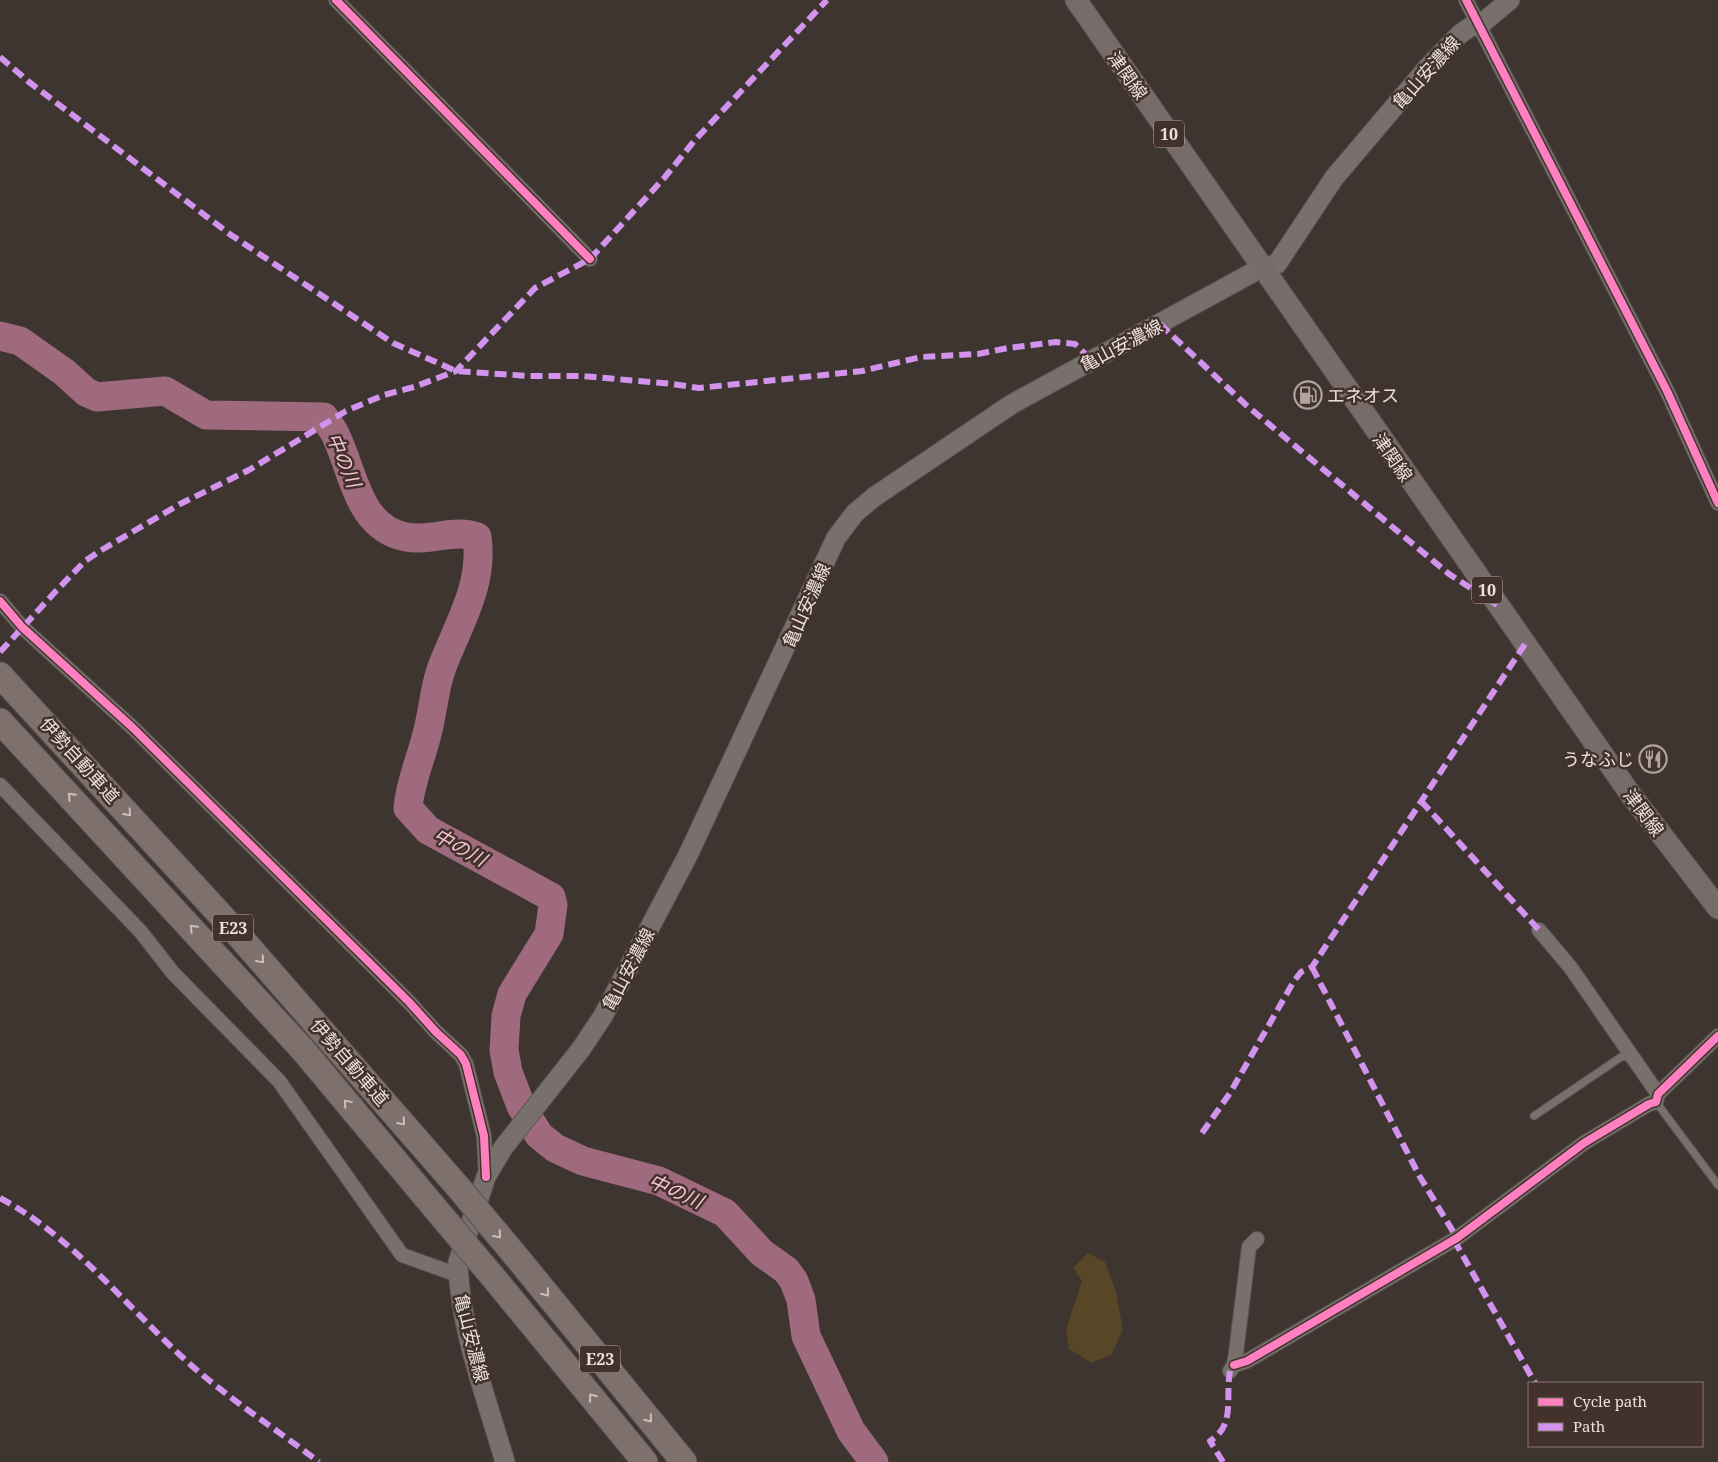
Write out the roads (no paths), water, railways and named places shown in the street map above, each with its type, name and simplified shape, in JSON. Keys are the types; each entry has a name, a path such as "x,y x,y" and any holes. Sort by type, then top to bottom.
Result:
{"highway":[{"name":"伊勢自動車道","path":"0,675 234,929 458,1187 684,1462"},
{"name":"伊勢自動車道","path":"0,721 304,1050 645,1462"}],"main road":[{"name":"津関線","path":"1076,0 1630,795 1718,908"},
{"name":"亀山安濃線","path":"505,1462 465,1320 458,1275 458,1262 486,1177 504,1148 581,1049 603,1016 655,919 778,668 836,538 855,512 1012,404 1261,268 1276,264 1334,178 1428,67 1460,34 1470,27 1480,26 1510,0"}],"street":[{"path":"336,0 590,259"},
{"path":"1466,0 1668,391 1718,503"},
{"path":"0,601 22,627 125,720 229,822 461,1055 466,1064 484,1136 486,1177"},
{"path":"0,785 141,932 179,979 279,1081 402,1255 458,1275"},
{"path":"1539,930 1571,968 1633,1056 1657,1098"},
{"path":"1258,1239 1249,1247 1232,1368 1457,1238 1584,1143 1657,1098 1718,1036"}],"lane":[{"path":"1534,1116 1621,1057 1633,1056"},
{"path":"1657,1098 1718,1185"}],"waterway":[{"name":"中の川","path":"0,336 20,341 64,372 86,392 97,397 165,391 206,415 324,417 336,436 360,497 377,523 390,532 406,537 424,538 451,534 477,537 477,572 473,588 439,675 429,726 413,780 408,808 428,830 551,897 553,905 549,934 512,994 506,1016 504,1050 508,1072 521,1106 539,1135 555,1148 583,1161 659,1181 725,1213 762,1253 786,1270 794,1281 801,1300 806,1336 851,1431 874,1462"}],"place":[{"name":"エネオス","path":"1308,395"},
{"name":"うなふじ","path":"1653,759"}]}
